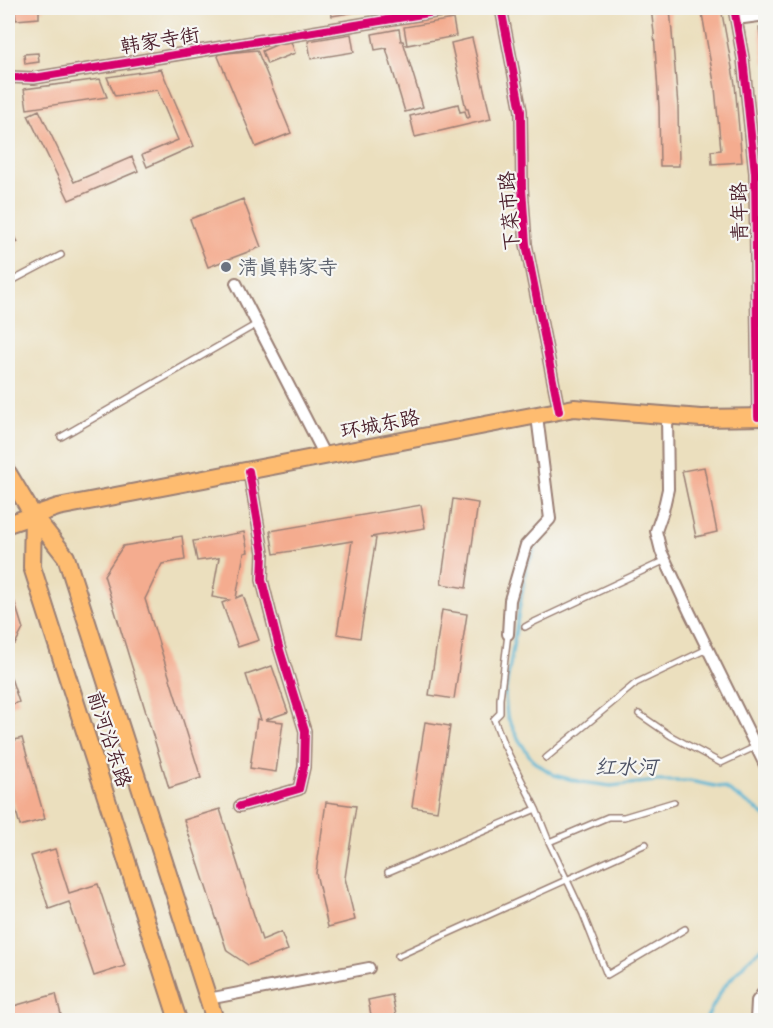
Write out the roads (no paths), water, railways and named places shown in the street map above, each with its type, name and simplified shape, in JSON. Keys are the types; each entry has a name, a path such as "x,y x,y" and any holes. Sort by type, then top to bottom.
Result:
{"main road":[{"name":"环城东路","path":"8,524 58,507 574,408 702,418 762,417"},
{"path":"8,473 33,515 66,557 215,1020"},
{"name":"前河沿东路","path":"33,515 32,567 178,1020"}],"street":[{"name":"韩家寺街","path":"8,77 34,78 459,8"},
{"name":"下菜市路","path":"501,8 521,111 522,188 526,244 560,411"},
{"path":"735,13 765,15"},
{"name":"青年路","path":"735,13 743,58 755,173 762,417"},
{"path":"236,283 324,456"},
{"path":"508,634 510,600 526,545 550,519 537,416"},
{"path":"667,416 668,489 656,531 662,551 707,649 765,765"},
{"path":"240,806 299,789 304,767 305,730 279,647 262,580 263,553 249,471"},
{"path":"207,999 369,968"},
{"path":"756,1020 757,1001 765,988"}],"lane":[{"path":"8,283 61,255"},
{"path":"61,437 257,324"},
{"path":"525,627 666,560"},
{"path":"508,634 500,713 494,719 583,914 607,975 685,929"},
{"path":"546,758 636,683 707,649"},
{"path":"639,714 671,736 721,763 756,747"},
{"path":"549,842 608,817 624,817 674,802"},
{"path":"388,872 536,809"},
{"path":"398,956 646,843"}],"waterway":[{"name":"红水河","path":"538,542 526,569 505,695 507,716 533,761 554,775 581,782 611,786 656,781 690,781 725,788 766,817"},
{"name":"红水河","path":"707,1020 723,988 766,944"}],"place":[{"name":"清真韩家寺","path":"226,267"}]}
